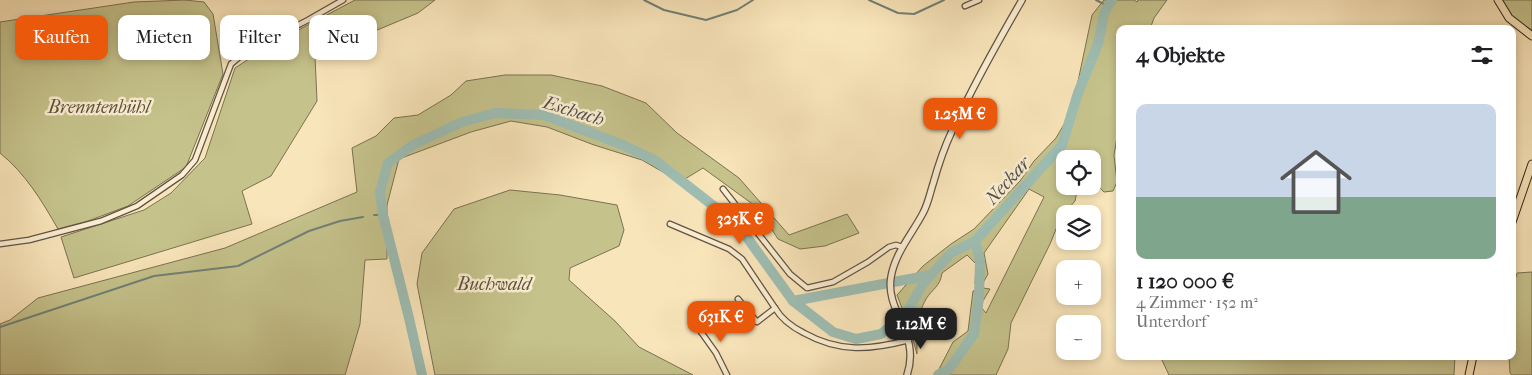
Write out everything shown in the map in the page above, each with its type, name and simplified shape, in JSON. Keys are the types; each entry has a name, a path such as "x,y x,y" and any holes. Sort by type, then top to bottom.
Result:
{"main road":[{"path":"1498,0 1510,18 1531,35"},
{"path":"1516,210 1532,164"},
{"path":"1469,375 1472,360"}],"street":[{"path":"0,244 29,240 101,221 137,206 182,175 195,160 231,64 244,52 343,0"},
{"path":"965,6 979,0"},
{"path":"907,375 911,360 909,340 897,310 890,285 895,262 924,212 952,130 988,59 1022,0"},
{"path":"723,189 790,274 807,288 833,282 868,262 889,247 902,247"},
{"path":"670,224 729,249 742,259 779,315 792,327 815,340 835,347 852,349 909,340"},
{"path":"738,299 756,322 775,308"},
{"path":"694,322 716,353 727,375"}],"green space":[{"name":"Brenntenbühl","path":"185,0 204,2 213,14 223,74 186,167 128,206 88,221 58,229 25,178 0,153 0,22 15,20 15,60 108,60 108,15 47,15 134,2"},
{"path":"355,0 435,0 418,13 377,30 377,15 327,15"},
{"path":"1104,0 1134,0 1137,2 1138,0 1167,0 1154,18 1151,25 1116,25 1116,143 1114,155 1116,184 1113,191 1104,192 1101,189 1101,150 1056,150 1056,195 1076,195 1075,201 1072,205 1056,205 1056,229 1011,323 1008,349 996,375 936,375 953,342 968,331 973,291 983,288 990,289 980,306 986,313 1044,197 1029,189 984,253 988,274 983,283 975,284 976,264 967,255 942,273 940,281 926,299 920,312 917,354 897,295 923,266 974,229 1020,181 1034,161 1056,138 1067,119 1077,86 1092,15"},
{"path":"1502,0 1532,0 1532,30 1513,19"},
{"path":"309,24 309,60 315,60 317,101 271,176 242,191 252,224 74,278 61,237 144,210 171,193 205,158 235,68 247,60 299,60 299,30"},
{"path":"505,75 551,75 602,86 646,103 677,133 739,178 789,235 847,214 859,233 825,246 800,249 778,239 758,208 703,168 680,182 642,160 594,145 547,127 511,121 471,132 399,159 387,205 387,259 365,260 360,324 345,375 0,375 0,324 10,320 38,298 225,248 357,192 352,148 376,136 394,118 418,115 451,95 466,81"},
{"name":"Buchwald","path":"510,190 560,195 617,205 624,230 619,246 570,268 569,280 615,321 639,347 693,375 435,375 417,284 422,253 454,209"},
{"path":"1532,272 1532,375 1512,375 1510,373 1509,360 1516,360 1517,273"},
{"path":"1162,360 1455,360 1454,375 1169,375"}],"waterway":[{"path":"644,0 664,10 706,20 737,10 753,0"},
{"path":"869,0 898,13 914,14 944,0"},
{"path":"1096,0 1108,6"},
{"name":"Neckar","path":"938,375 949,369 974,334 979,298 980,261 975,241 1062,145 1078,93 1098,44 1104,14 1112,0"},
{"name":"Eschach","path":"422,375 383,215 380,192 388,163 413,145 462,122 495,113 544,115 623,145 656,161 738,225 793,301 833,332 856,339 881,334 907,312 923,284 951,253 975,241"},
{"path":"374,215 383,215"},
{"path":"0,327 154,276 238,266 309,231 340,221 363,217"},
{"name":"Eschach","path":"793,301 931,275"}]}
